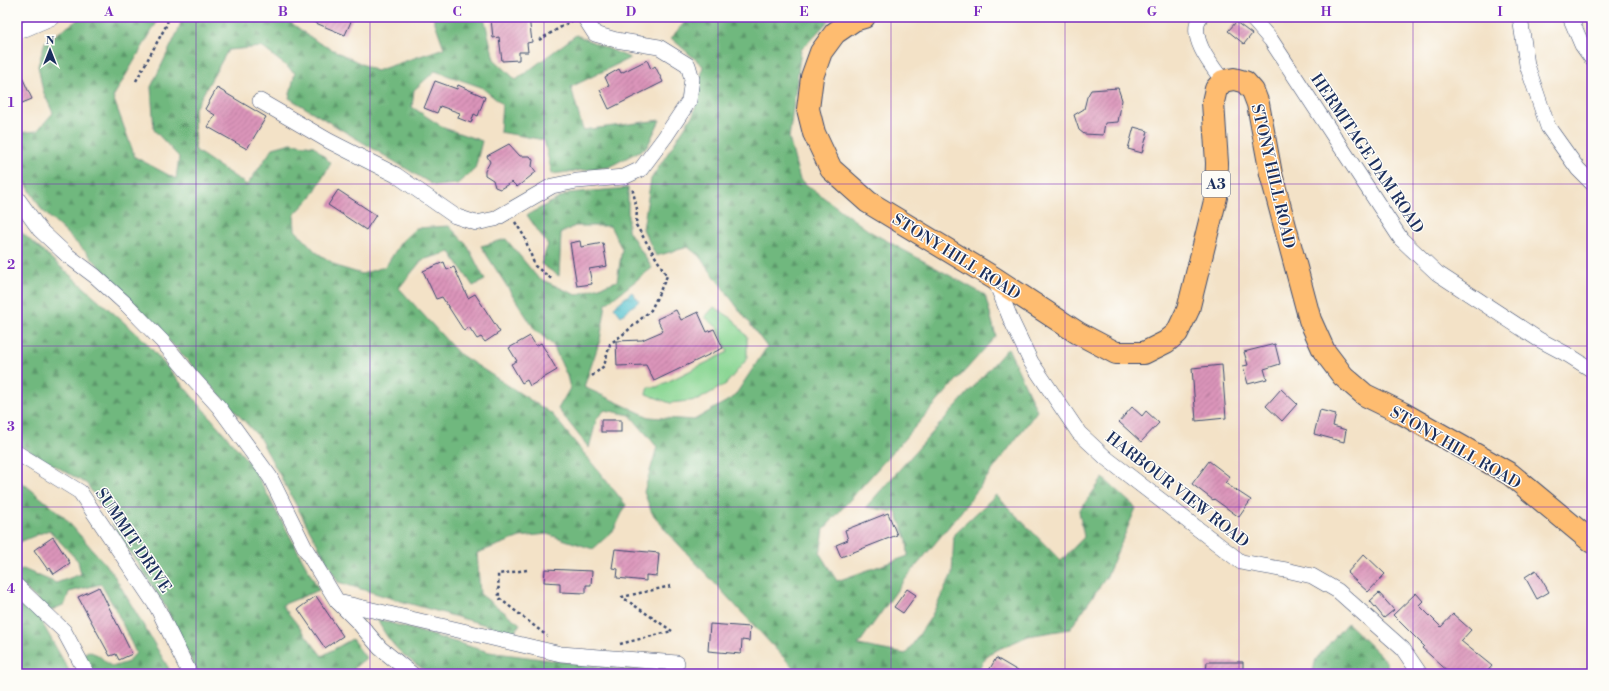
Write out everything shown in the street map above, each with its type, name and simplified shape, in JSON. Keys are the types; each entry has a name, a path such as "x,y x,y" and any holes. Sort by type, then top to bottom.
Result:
{"main road":[{"name":"STONY HILL ROAD","path":"864,17 854,20 835,33 821,52 812,77 808,110 814,133 831,169 868,202 994,278 1078,333 1116,353 1144,353 1166,342 1177,333 1188,310 1216,197 1217,163 1214,102 1216,89 1223,81 1234,79 1245,82 1253,91 1258,104 1271,174 1310,320 1324,351 1343,376 1365,395 1402,413 1510,474 1592,542"}],"street":[{"path":"17,30 25,29 53,17"},
{"path":"260,101 329,141 396,175 455,216 476,223 495,219 552,186 577,181 624,178 641,168 665,137 689,100 692,79 688,65 659,47 616,40 594,34 585,17"},
{"path":"1200,17 1196,24 1196,35 1208,60 1223,81"},
{"name":"HERMITAGE DAM ROAD","path":"1251,17 1271,40 1401,239 1437,273 1538,339 1592,370"},
{"path":"1520,17 1527,65 1548,127 1578,168 1592,183"},
{"path":"1570,17 1582,44 1592,58"},
{"path":"17,198 40,230 67,255 95,276 127,305 162,341 219,407 270,477 305,548 337,601 359,623 380,648 412,674"},
{"name":"HARBOUR VIEW ROAD","path":"994,278 1031,362 1079,433 1100,453 1241,562 1312,576 1338,591 1403,649 1420,674"},
{"name":"SUMMIT DRIVE","path":"17,453 80,492 157,607 190,674"},
{"path":"17,586 64,631 87,674"},
{"path":"337,601 561,654 677,663"}],"path":[{"path":"136,81 167,24 168,17"},
{"path":"539,40 578,17"},
{"path":"592,376 604,366 610,344 651,310 667,276 636,225 637,209 629,174"},
{"path":"508,212 524,236 535,266 553,280"},
{"path":"527,570 498,574 499,598 569,654"},
{"path":"614,646 672,631 622,597 671,586"}],"green space":[{"path":"82,17 160,17 113,97 135,157 176,179 179,157 154,130 151,87 179,29 182,17 283,17 319,43 376,71 444,48 433,17 484,17 494,59 516,80 576,35 630,58 571,87 583,130 660,120 647,147 609,167 552,174 544,140 500,132 502,104 481,87 435,71 414,90 412,107 444,128 482,141 475,169 457,184 435,186 289,98 295,73 262,47 228,50 194,110 195,150 247,185 273,148 291,143 314,146 331,163 312,196 294,215 295,230 316,252 339,267 362,274 386,266 401,242 416,228 449,226 467,245 485,280 473,286 450,252 422,260 399,288 458,353 552,414 626,505 614,530 593,549 547,534 520,537 477,553 480,594 520,624 514,633 338,582 259,437 86,252 42,210 17,169 17,133 37,131 53,113 43,91 38,66 45,42"},
{"path":"689,17 832,17 801,50 789,138 800,180 869,231 985,295 996,336 824,529 820,554 837,581 908,556 907,540 896,512 866,507 1008,348 1037,411 960,513 903,582 858,645 906,654 931,617 952,574 954,534 996,495 1061,561 1084,537 1079,511 1103,478 1136,508 1107,576 1070,629 1028,636 988,654 975,674 799,674 669,534 652,513 644,492 657,447 630,415 605,410 597,418 589,448 558,409 570,388 567,376 553,345 535,330 481,246 506,239 538,278 576,295 617,281 622,249 610,226 575,226 561,233 559,276 541,264 548,245 527,215 569,193 628,188 628,230 652,268 606,304 600,340 584,387 649,417 694,420 734,397 767,347 699,256 688,247 656,256 643,229 651,179 694,113 703,66 671,38"},
{"path":"17,224 22,233 143,339 252,466 319,590 282,605 322,656 352,639 366,658 354,668 356,674 198,674 165,606 87,484 17,444"},
{"path":"714,307 733,319 747,337 747,359 726,384 698,400 670,403 646,394 648,387 657,387 728,352 718,328 705,317"},
{"path":"17,478 64,517 112,572 172,674 93,674 82,655 88,651 98,655 112,667 128,662 136,653 117,612 101,584 69,592 65,604 50,611 17,581 17,572 23,569 56,583 81,574 78,561 49,530 17,543"},
{"path":"17,593 33,607 71,674 17,674"},
{"path":"377,619 489,652 618,669 690,674 431,674 406,657 393,644 387,637"},
{"path":"1347,623 1385,660 1391,674 1312,674 1316,659"}],"water":[{"path":"632,292 639,301 621,316 614,307"}],"building":[{"path":"301,17 353,17 345,35"},
{"path":"529,17 532,42 527,43 528,52 519,52 519,60 502,61 499,37 493,38 491,19"},
{"path":"1236,22 1252,34 1244,44 1228,31"},
{"path":"647,60 651,69 655,66 663,82 609,109 600,90 609,86 605,77 619,69 621,73"},
{"path":"17,66 32,99 17,105"},
{"path":"435,81 457,89 458,85 485,97 478,116 474,114 471,123 458,118 460,113 440,106 437,113 424,108"},
{"path":"217,88 266,117 247,149 208,127 215,115 205,109"},
{"path":"1118,88 1122,100 1118,122 1105,123 1103,135 1084,134 1079,130 1074,115 1084,109 1087,97 1091,90"},
{"path":"1134,127 1148,131 1142,153 1128,149"},
{"path":"509,144 520,156 530,156 533,160 532,166 536,172 517,187 512,182 500,189 495,187 493,180 485,175 485,171 490,162 487,156"},
{"path":"338,190 376,215 366,230 328,205"},
{"path":"580,241 581,247 603,243 607,266 589,269 592,284 577,286 570,243"},
{"path":"444,262 447,270 454,267 468,298 475,294 500,332 485,342 481,337 477,339 469,327 464,331 442,297 436,299 423,271"},
{"path":"676,310 681,320 698,312 707,332 714,329 723,348 654,381 646,365 617,366 616,341 642,340 663,331 657,319"},
{"path":"530,336 536,346 541,343 557,370 530,386 527,380 522,383 511,364 517,361 509,348"},
{"path":"1275,344 1280,364 1264,369 1267,379 1248,384 1243,366 1248,365 1244,352"},
{"path":"1222,365 1226,418 1196,421 1192,368"},
{"path":"1281,389 1297,404 1282,421 1266,406"},
{"path":"1132,407 1142,416 1146,411 1159,423 1141,442 1119,422"},
{"path":"1320,410 1336,414 1333,426 1346,430 1344,442 1314,434"},
{"path":"601,420 621,420 621,432 601,432"},
{"path":"1209,461 1230,477 1225,483 1251,500 1239,517 1192,484"},
{"path":"888,513 897,535 841,557 836,545 848,540 845,530"},
{"path":"53,537 70,563 54,574 50,568 48,570 34,550"},
{"path":"615,549 659,553 657,576 646,575 646,581 617,578 618,569 612,568"},
{"path":"1364,554 1385,574 1368,592 1347,573"},
{"path":"545,569 592,571 591,585 586,585 586,593 560,592 560,583 544,582"},
{"path":"1536,570 1549,592 1537,599 1525,577"},
{"path":"99,587 132,654 119,660 116,654 110,656 78,597"},
{"path":"907,589 916,595 903,613 894,607"},
{"path":"1379,593 1394,610 1384,618 1370,601"},
{"path":"1416,593 1423,601 1419,605 1441,627 1453,614 1471,630 1461,641 1492,666 1485,674 1451,674 1422,648 1424,646 1393,615"},
{"path":"316,596 343,636 325,648 298,609"},
{"path":"710,624 750,627 749,641 742,640 741,654 708,651"},
{"path":"996,658 1023,674 987,674"},
{"path":"1207,662 1243,662 1243,674 1206,674"}]}
